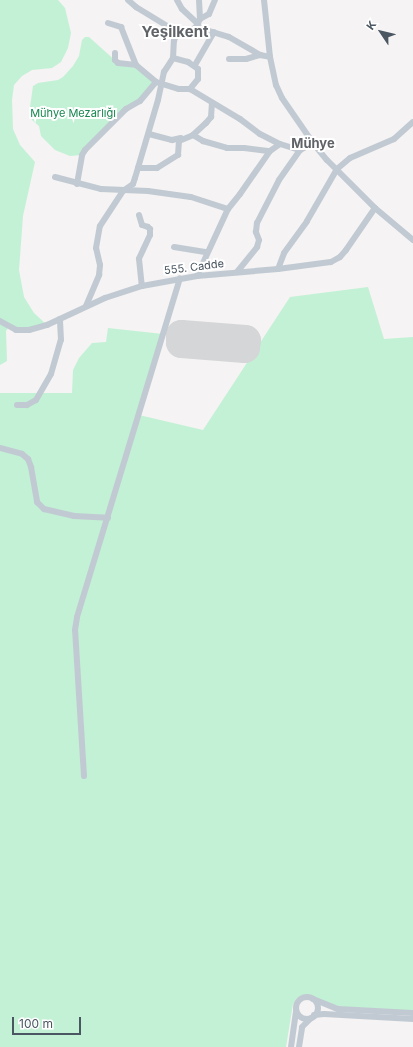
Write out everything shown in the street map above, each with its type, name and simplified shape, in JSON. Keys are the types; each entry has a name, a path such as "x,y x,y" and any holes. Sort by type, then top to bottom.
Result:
{"street":[{"path":"128,0 136,7 177,32 189,32 213,9 215,0"},
{"path":"177,0 182,9 198,23 214,32 240,42 260,55 270,57"},
{"path":"198,23 199,0"},
{"path":"264,0 270,57 276,85 282,98 313,143 374,208 413,240"},
{"path":"108,23 121,27 136,66"},
{"path":"77,184 82,155 85,150 126,109 140,101 158,82 173,58 174,41 177,32"},
{"path":"195,65 214,32"},
{"path":"115,53 115,60 118,63 136,66 158,82 179,89 190,89 240,119 260,134 280,144 300,150"},
{"path":"229,59 246,59 260,55"},
{"path":"173,58 195,65 200,74 196,83 190,89"},
{"path":"86,306 99,274 100,265 96,248 98,231 123,191 133,184 158,100 158,82"},
{"path":"149,134 172,140 193,135 211,117 212,103"},
{"path":"278,269 284,253 307,221 337,169 350,158 394,138 413,122"},
{"path":"193,135 203,142 227,148 270,151"},
{"path":"138,168 157,168 173,158 179,153 178,144 181,138"},
{"path":"237,272 257,247 257,223 279,180 300,150 313,143"},
{"path":"197,276 228,209 270,151 280,144"},
{"path":"55,177 77,184 123,191 148,191 173,196 191,197 228,209"},
{"name":"555. Cadde","path":"0,322 16,330 29,330 47,325 105,298 142,286 180,278 278,269 331,262 340,257 374,208"},
{"path":"140,215 142,225 148,226 150,229 150,235 139,259 142,286"},
{"path":"174,247 207,252"},
{"path":"84,776 76,630 77,617 180,278"},
{"path":"18,406 27,405 36,400 51,374 57,358 61,340 60,319"},
{"path":"0,448 22,454 28,459 31,467 37,502 44,509 74,516 108,518"},
{"path":"291,1047 296,1004 300,999 306,997 338,1009 413,1013"},
{"path":"299,1047 302,1027 313,1016 317,1005 313,999"},
{"path":"296,1009 301,1017 324,1014 413,1019"}],"green space":[{"path":"0,0 58,0 65,8 71,33 68,48 61,62 52,68 32,70 22,76 14,85 12,100 13,129 20,145 35,162 23,216 19,270 24,297 34,313 47,325 38,328 8,328 6,331 7,361 0,365"},
{"name":"Mühye Mezarlığı","path":"85,37 89,37 118,63 130,64 156,82 82,155 70,156 55,150 41,136 39,126 32,120 30,107 33,86 38,83 58,80 63,77 73,66 79,56 82,40"},
{"path":"368,287 384,339 413,337 413,1013 362,1011 318,1002 302,995 296,999 293,1004 286,1047 0,1047 0,393 72,393 73,370 79,358 92,343 106,342 108,328 163,334 139,415 203,430 290,297"}],"runway":[{"path":"181,335 245,340 244,347 181,342 181,335"}],"district":[{"name":"Yeşilkent","path":"175,32"},
{"name":"Mühye","path":"313,143"}]}
